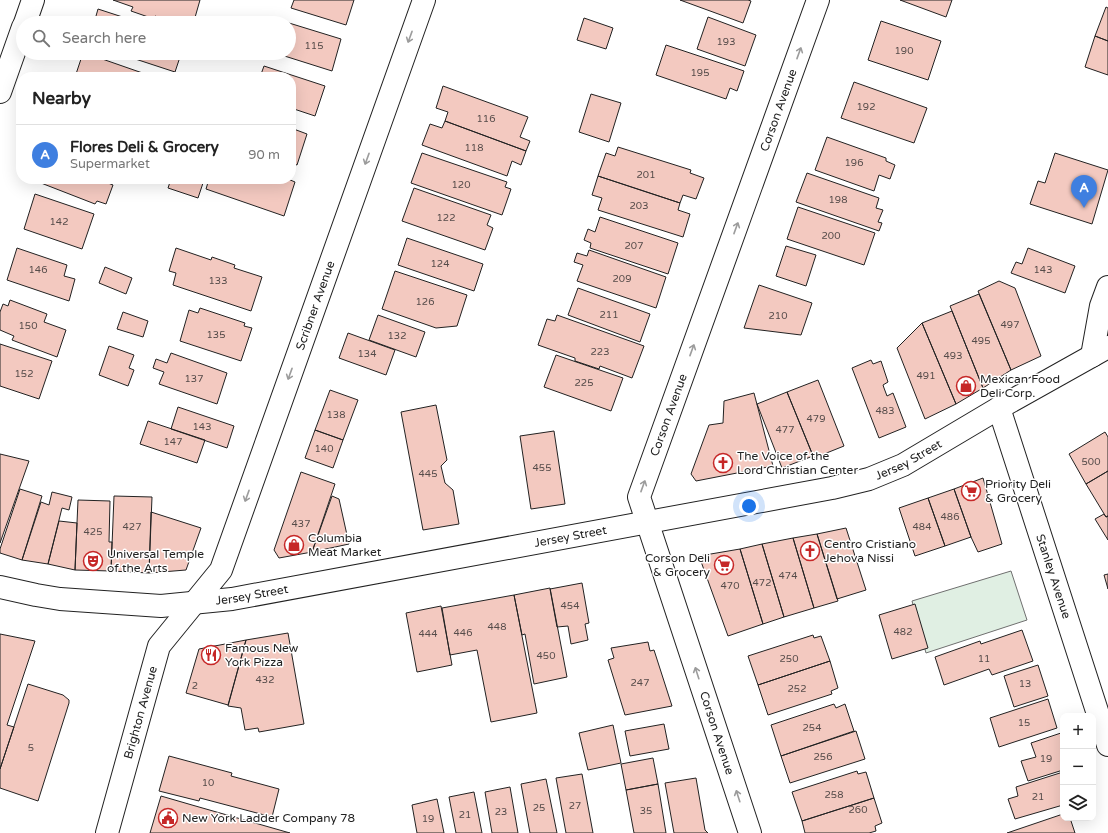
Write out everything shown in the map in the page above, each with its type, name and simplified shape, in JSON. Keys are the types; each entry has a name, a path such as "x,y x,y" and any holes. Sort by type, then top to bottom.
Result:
{"street":[{"path":"27,16 33,0"},
{"name":"Scribner Avenue","path":"194,603 220,570 424,0"},
{"name":"Corson Avenue","path":"750,833 639,497 818,0"},
{"path":"0,92 16,47"},
{"path":"1100,351 1101,306 1108,287"},
{"name":"Jersey Street","path":"0,587 36,595 86,601 161,606 232,599 832,488 869,479 903,465 999,408 1100,351"},
{"name":"Stanley Avenue","path":"999,408 1108,745"},
{"name":"Brighton Avenue","path":"107,833 159,646 194,603"}],"green space":[{"path":"1011,571 1027,620 926,653 912,601"}],"building":[{"path":"113,0 200,0 195,16 145,16 131,11 133,7"},
{"path":"294,0 354,0 346,25 291,8"},
{"path":"680,0 748,0 751,1 743,23"},
{"path":"900,0 952,0 946,17"},
{"path":"1106,7 1108,8 1108,41 1095,36"},
{"path":"98,9 120,16 96,16"},
{"path":"708,17 756,35 745,66 697,49"},
{"path":"584,18 613,28 606,49 577,40"},
{"path":"881,21 941,41 928,80 868,60"},
{"path":"296,25 341,39 332,71 296,60"},
{"path":"1095,36 1108,41 1108,75 1085,67"},
{"path":"666,45 744,71 737,91 730,88 726,99 656,75"},
{"path":"81,60 105,60 140,72 77,72"},
{"path":"138,60 179,60 175,72"},
{"path":"264,66 282,72 262,72"},
{"path":"296,76 325,86 315,116 296,110"},
{"path":"854,82 927,108 914,143 841,118"},
{"path":"443,86 528,117 520,137 530,141 526,151 445,121 448,112 436,108"},
{"path":"591,94 621,103 609,142 579,132"},
{"path":"445,121 526,151 521,165 512,161 507,176 422,145 430,124 442,128"},
{"path":"296,130 307,134 296,165"},
{"path":"827,137 886,158 886,161 895,165 890,179 879,175 874,191 815,170"},
{"path":"618,147 691,170 690,173 704,178 696,199 683,195 680,203 598,176 606,153 615,156"},
{"path":"422,153 507,182 505,187 511,189 502,215 411,183"},
{"path":"1055,153 1108,170 1092,224 1030,204 1038,181 1045,183"},
{"path":"807,173 879,198 876,208 883,210 878,222 882,223 879,231 796,202"},
{"path":"598,176 680,203 678,210 690,214 683,237 598,210 602,198 592,195"},
{"path":"44,184 113,185 106,204 97,201 95,204"},
{"path":"169,184 203,184 198,198 168,188"},
{"path":"208,184 294,184 284,216 206,189"},
{"path":"414,188 491,215 487,225 493,228 485,250 402,221"},
{"path":"35,194 94,214 82,249 24,229"},
{"path":"798,207 875,233 864,265 787,239"},
{"path":"600,217 678,243 668,274 590,248 591,243 584,240 588,229 595,232"},
{"path":"407,238 483,264 474,291 398,265"},
{"path":"786,246 816,255 806,286 776,276"},
{"path":"17,248 67,265 64,276 75,279 69,301 7,280"},
{"path":"176,248 211,260 212,257 235,265 234,268 262,277 251,311 173,285 176,273 169,271"},
{"path":"1028,248 1075,266 1065,293 1011,273 1016,262 1022,264"},
{"path":"589,250 666,277 656,308 577,281 583,265 574,262 577,253 587,256"},
{"path":"105,267 132,278 126,294 99,283"},
{"path":"395,271 467,295 457,326 436,328 382,309"},
{"path":"999,281 1015,288 1041,356 1011,370 978,291"},
{"path":"759,285 812,303 801,335 744,328"},
{"path":"578,288 650,314 640,342 568,315"},
{"path":"979,294 1011,370 983,388 950,306"},
{"path":"10,300 47,314 44,322 66,330 57,357 12,340 14,336 0,330 0,312 3,304 8,306"},
{"path":"200,308 245,323 244,326 252,328 241,361 180,341 189,310 198,313"},
{"path":"952,311 983,388 956,404 922,323"},
{"path":"123,312 148,321 143,337 117,329"},
{"path":"378,315 425,332 416,357 369,340"},
{"path":"557,315 644,346 632,378 600,366 599,369 575,361 575,358 538,345 547,319 555,321"},
{"path":"922,323 956,404 925,419 897,348"},
{"path":"348,333 395,350 386,375 339,358"},
{"path":"0,344 52,361 39,399 0,386"},
{"path":"109,346 134,355 129,368 134,370 128,386 99,375"},
{"path":"171,353 227,373 217,404 159,384 164,372 153,368 156,359 167,363"},
{"path":"556,355 623,378 611,411 544,387"},
{"path":"871,360 873,364 881,361 888,382 883,385 887,396 893,393 906,427 879,438 852,368"},
{"path":"818,380 844,446 814,458 787,392"},
{"path":"330,390 358,400 343,440 315,430"},
{"path":"787,392 813,456 782,468 757,404"},
{"path":"754,393 773,466 696,481 691,474 709,425 723,423 724,401"},
{"path":"436,405 447,460 441,466 445,483 453,490 459,524 423,530 401,412"},
{"path":"178,407 234,426 227,448 171,429"},
{"path":"148,421 205,440 197,463 140,444"},
{"path":"315,430 343,440 333,468 305,458"},
{"path":"554,431 565,504 531,509 520,436"},
{"path":"1105,432 1108,437 1108,471 1086,484 1069,454"},
{"path":"0,454 29,461 0,543"},
{"path":"1108,471 1108,516 1106,517 1086,484"},
{"path":"301,472 335,484 312,552 279,558 274,550"},
{"path":"983,478 1002,544 978,552 971,537 954,489"},
{"path":"20,489 42,496 22,560 0,553"},
{"path":"954,489 971,537 945,546 928,498"},
{"path":"52,492 72,497 69,510 62,508 48,564 22,560 41,502 49,505"},
{"path":"114,496 152,497 149,573 111,571"},
{"path":"332,496 339,499 349,544 312,552"},
{"path":"928,498 945,546 915,556 899,508"},
{"path":"78,500 110,501 109,542 112,542 111,571 75,570"},
{"path":"151,512 201,528 186,570 149,573"},
{"path":"1104,514 1106,517 1108,516 1108,540 1095,519"},
{"path":"59,521 77,523 75,570 48,564"},
{"path":"846,528 866,590 837,599 817,534"},
{"path":"817,534 838,601 814,608 793,538"},
{"path":"793,538 814,608 784,617 762,544"},
{"path":"762,544 784,617 763,624 740,549"},
{"path":"740,549 763,624 728,636 699,556"},
{"path":"1108,574 1108,589 1104,575"},
{"path":"582,583 589,623 585,624 588,640 571,644 568,626 557,627 550,589"},
{"path":"550,588 567,677 534,684 525,634 522,635 514,595"},
{"path":"514,595 537,713 491,722 477,650 450,655 442,608"},
{"path":"915,604 928,648 892,659 879,615"},
{"path":"441,606 452,665 417,672 406,613"},
{"path":"1022,630 1033,661 992,675 989,669 944,685 935,657 980,641 981,644"},
{"path":"288,633 304,724 259,732 258,728 245,730 241,708 228,706 246,640"},
{"path":"0,634 35,641 7,725 14,727 0,769"},
{"path":"813,635 814,638 821,636 830,661 758,685 748,656"},
{"path":"246,640 228,705 186,693 199,649"},
{"path":"648,642 650,651 654,650 672,706 625,715 608,660 614,658 611,648"},
{"path":"830,661 838,688 831,691 832,694 768,715 758,685"},
{"path":"1038,665 1048,696 1014,707 1004,676"},
{"path":"28,684 63,695 69,700 38,801 0,788 0,769"},
{"path":"1048,699 1057,728 999,747 990,718"},
{"path":"834,704 836,708 845,704 854,731 781,756 771,725"},
{"path":"664,724 669,749 630,756 625,731"},
{"path":"613,725 621,763 588,770 579,733"},
{"path":"856,731 865,759 790,783 781,756"},
{"path":"1060,733 1060,771 1028,781 1021,761 1036,757 1031,743"},
{"path":"169,756 232,773 231,776 279,789 272,817 200,798 199,801 159,791"},
{"path":"653,758 658,784 626,790 621,764"},
{"path":"857,771 858,774 866,772 874,798 802,821 792,792"},
{"path":"1060,773 1060,806 1015,819 1008,799 1018,796 1016,787"},
{"path":"582,774 593,833 566,833 556,778"},
{"path":"696,778 705,830 708,833 674,833 665,783"},
{"path":"546,779 557,833 530,833 521,784"},
{"path":"658,784 666,833 634,833 626,790"},
{"path":"510,787 518,833 492,833 485,792"},
{"path":"474,792 482,833 456,833 449,797"},
{"path":"161,796 192,805 290,833 150,833"},
{"path":"874,798 882,823 875,826 876,831 869,833 805,833 802,821"},
{"path":"437,799 444,833 417,833 412,805"},
{"path":"1060,815 1060,821 1071,821 1075,833 1007,833"}],"place":[{"name":"Flores Deli & Grocery","path":"1084,208"},
{"name":"Mexican Food Deli Corp.","path":"966,386"},
{"name":"The Voice of the Lord Christian Center","path":"723,463"},
{"name":"Priority Deli & Grocery","path":"971,491"},
{"name":"Columbia Meat Market","path":"294,545"},
{"name":"Centro Cristiano Jehova Nissi","path":"810,551"},
{"name":"Universal Temple of the Arts","path":"93,561"},
{"name":"Corson Deli & Grocery","path":"724,565"},
{"name":"Famous New York Pizza","path":"211,655"},
{"name":"New York Ladder Company 78","path":"168,818"}]}
